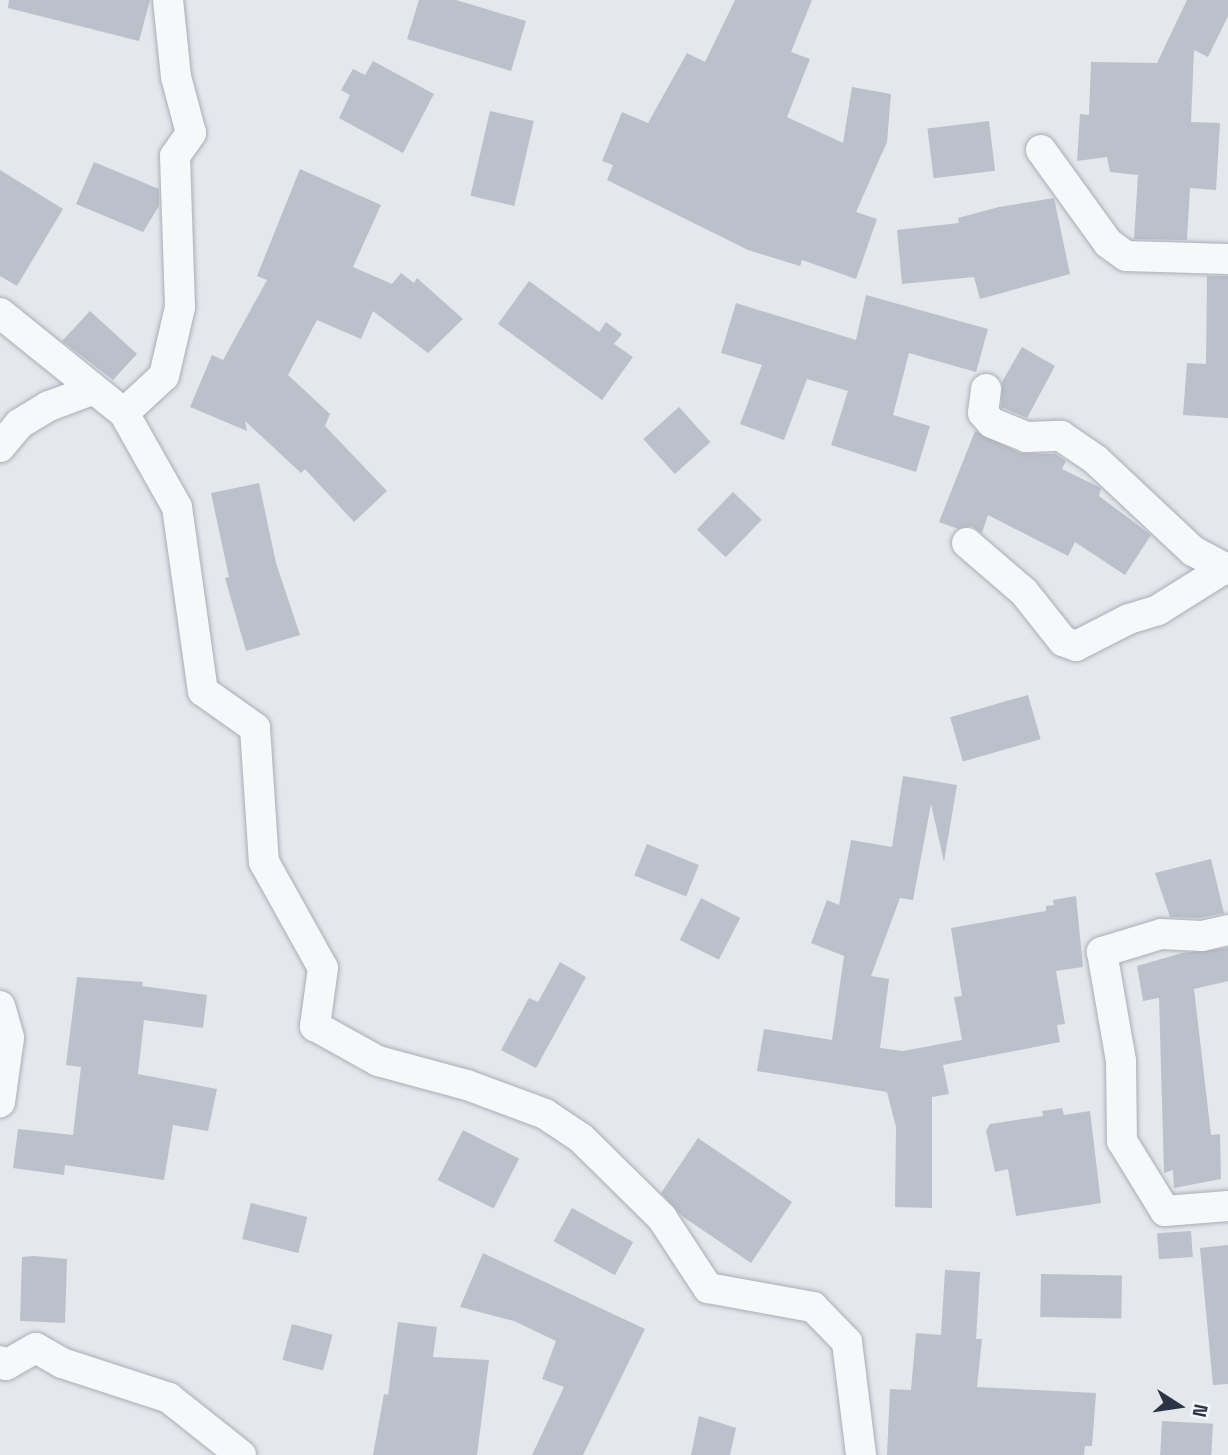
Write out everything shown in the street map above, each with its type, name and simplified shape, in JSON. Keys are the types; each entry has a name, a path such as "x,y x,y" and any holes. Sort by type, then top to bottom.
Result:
{"street":[{"path":"124,413 164,376 180,307 175,156 191,133 176,77 168,0"},
{"path":"1041,150 1108,243 1126,256 1228,259"},
{"path":"0,313 92,390 124,413 177,507 203,691 255,728 264,862 323,968 315,1026 378,1061 467,1085 545,1114 581,1138 662,1218 708,1288 813,1307 847,1342 861,1455"},
{"path":"985,388 983,413 992,423 1027,437 1061,436 1096,460 1193,551 1226,569"},
{"path":"0,447 19,424 92,390"},
{"path":"967,544 1024,592 1063,642 1076,646 1129,618 1158,610 1226,569"},
{"path":"1228,930 1202,936 1161,934 1102,952 1121,1061 1122,1142 1165,1210 1228,1206"},
{"path":"0,1006 9,1038 0,1102"},
{"path":"0,1362 6,1365 36,1348 62,1363 169,1398 241,1455"}],"building":[{"path":"9,0 150,0 139,41 8,8"},
{"path":"419,0 456,0 526,21 511,71 407,39"},
{"path":"735,0 812,0 791,52 810,59 787,117 843,143 852,87 891,94 887,142 856,212 877,219 856,279 802,260 800,266 748,250 607,180 613,165 602,161 622,112 648,123 687,53 705,62"},
{"path":"1187,0 1228,0 1228,16 1208,57 1194,50 1191,122 1220,123 1216,190 1190,188 1187,240 1134,239 1138,175 1110,172 1107,157 1077,161 1080,114 1089,115 1091,62 1157,63"},
{"path":"373,61 434,94 403,153 339,118 350,95 341,90 353,69 365,75"},
{"path":"490,111 534,121 514,206 470,196"},
{"path":"989,121 995,171 934,178 927,129"},
{"path":"94,162 159,189 159,206 143,232 76,204"},
{"path":"300,169 381,205 353,267 392,284 401,273 414,283 417,278 463,319 428,353 373,311 361,339 317,320 288,375 330,414 325,426 387,491 354,522 305,469 301,473 245,421 247,431 190,407 212,355 223,360 267,280 257,276"},
{"path":"0,170 63,209 17,286 0,276"},
{"path":"1054,198 1070,274 980,299 974,277 902,284 897,230 959,223 958,218 999,207"},
{"path":"1207,276 1228,276 1228,418 1183,415 1187,363 1206,364"},
{"path":"529,281 599,332 606,322 622,334 614,344 633,357 602,400 498,324"},
{"path":"866,295 988,329 976,372 909,353 893,415 930,426 916,472 831,445 848,391 807,379 784,440 740,424 762,365 721,353 736,303 856,340"},
{"path":"90,311 137,354 113,380 62,341"},
{"path":"1022,347 1055,366 1027,418 1001,407 1002,382"},
{"path":"679,407 710,442 675,474 643,439"},
{"path":"975,431 1020,453 1056,454 1066,461 1062,469 1101,488 1099,496 1151,535 1125,575 1075,542 1068,556 988,515 982,533 971,526 958,529 939,522"},
{"path":"259,483 276,563 300,635 246,651 225,578 229,577 211,493"},
{"path":"733,492 762,520 726,557 697,529"},
{"path":"1028,695 1041,739 963,762 950,717"},
{"path":"903,776 957,785 944,862 931,804 913,900 900,898 871,976 889,979 880,1048 903,1051 962,1040 954,997 962,996 951,928 1046,911 1046,906 1054,905 1053,900 1076,896 1083,967 1056,971 1065,1024 1057,1025 1060,1042 943,1065 949,1094 932,1097 932,1208 895,1207 896,1127 887,1092 757,1071 764,1029 832,1040 844,956 811,943 827,900 839,905 851,840 892,847"},
{"path":"647,844 699,865 686,897 634,876"},
{"path":"1211,859 1224,913 1200,918 1170,917 1155,873"},
{"path":"701,898 740,918 719,960 680,940"},
{"path":"1228,948 1228,981 1194,989 1211,1135 1220,1134 1221,1179 1174,1188 1173,1170 1164,1173 1159,998 1143,1001 1137,966 1182,953"},
{"path":"560,962 586,977 536,1068 501,1050 529,998 538,1002"},
{"path":"77,977 143,982 142,986 207,995 203,1028 144,1020 138,1074 217,1089 208,1131 173,1125 164,1180 65,1165 64,1175 13,1168 18,1129 73,1135 81,1067 66,1065"},
{"path":"1062,1108 1064,1115 1090,1111 1101,1203 1016,1216 1008,1169 995,1172 986,1131 990,1124 1043,1116 1042,1111"},
{"path":"463,1130 519,1159 494,1208 438,1180"},
{"path":"698,1138 792,1202 751,1263 682,1216 661,1193"},
{"path":"251,1203 307,1217 298,1253 242,1239"},
{"path":"572,1208 633,1242 615,1275 554,1241"},
{"path":"1191,1231 1193,1257 1159,1259 1157,1233"},
{"path":"1228,1245 1228,1384 1213,1385 1200,1248"},
{"path":"483,1253 645,1329 583,1455 532,1455 564,1387 542,1379 556,1341 514,1321 460,1307"},
{"path":"22,1257 67,1259 65,1323 20,1321"},
{"path":"945,1270 980,1272 976,1339 982,1339 977,1387 1096,1393 1092,1446 1085,1446 1084,1455 887,1455 890,1389 911,1390 916,1333 941,1335"},
{"path":"1041,1274 1122,1275 1121,1318 1040,1317"},
{"path":"398,1322 437,1327 433,1357 489,1360 477,1455 373,1455 384,1394 388,1395"},
{"path":"292,1324 333,1335 323,1371 282,1360"},
{"path":"699,1416 736,1428 730,1455 691,1455"},
{"path":"1162,1421 1213,1424 1211,1455 1160,1455"}]}
